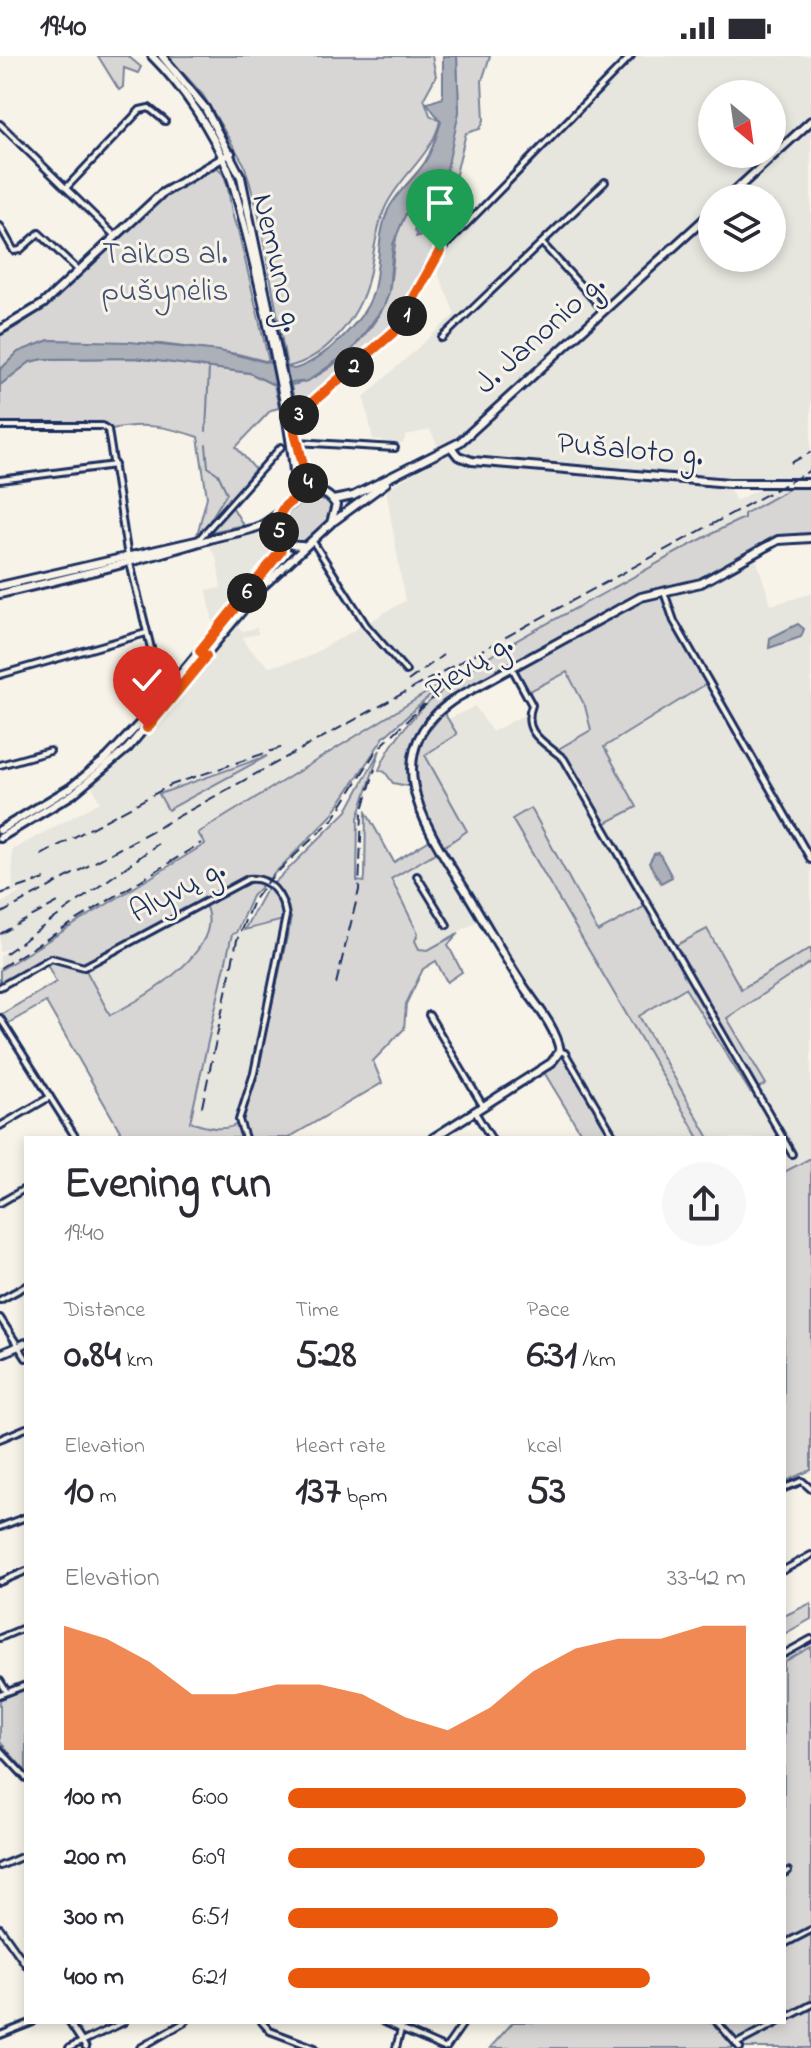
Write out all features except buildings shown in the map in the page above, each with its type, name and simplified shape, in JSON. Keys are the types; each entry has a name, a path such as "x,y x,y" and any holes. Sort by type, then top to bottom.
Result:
{"main road":[{"name":"Nemuno g.","path":"152,56 186,97 222,157 241,205 266,307"},
{"name":"Nemuno g.","path":"162,56 200,101 231,153 249,205 289,420 297,490 290,501"},
{"path":"742,184 811,121"},
{"path":"0,329 32,313 161,194 231,153"},
{"name":"J. Janonio g.","path":"333,500 353,496 392,479 451,447 698,225"},
{"name":"Nemuno g.","path":"289,420 306,477 315,493"},
{"name":"Pušaloto g.","path":"451,447 458,456 472,461 674,480 811,483"},
{"name":"J. Janonio g.","path":"331,523 392,479"},
{"path":"0,594 129,563 261,526 290,501 315,493 333,500 337,510 331,523 262,587 124,741 85,777 0,830"},
{"path":"281,511 278,530 283,540 288,545 303,546"},
{"path":"261,526 278,530"},
{"name":"Pievų g.","path":"560,1051 550,1027 424,825 413,789 414,752 424,729 446,704 641,597 701,583 778,540 811,538"},
{"path":"0,586 128,555 212,539"},
{"path":"0,838 73,794 110,766 137,739 276,558 283,540"},
{"path":"436,1136 542,1069 555,1060 560,1051"},
{"path":"0,1354 22,1345"}],"street":[{"path":"289,420 396,330 440,251 631,56"},
{"path":"66,188 140,110 149,108 165,121"},
{"path":"0,124 115,236"},
{"path":"442,338 605,182"},
{"path":"0,226 14,251 20,250 39,233 79,271"},
{"path":"542,243 604,311"},
{"path":"0,426 102,426 110,436 129,563 165,693"},
{"path":"297,442 395,448"},
{"path":"198,540 281,447"},
{"path":"0,480 115,465"},
{"path":"312,540 366,625 406,671"},
{"path":"664,590 674,621 811,860"},
{"path":"0,675 146,633"},
{"path":"512,668 532,705 528,721 534,734 564,759 781,1136"},
{"path":"0,765 50,751"},
{"path":"417,876 447,925"},
{"name":"Alyvų g.","path":"0,987 51,958 84,967 248,879 267,882 279,895 286,916 254,1073 239,1120 244,1136"},
{"path":"429,1015 483,1106"},
{"path":"0,1018 75,1136"},
{"path":"560,1051 565,1053 614,1136"},
{"path":"0,1126 50,1097"},
{"path":"475,1112 490,1136"},
{"path":"786,1144 792,1154"},
{"path":"0,1203 24,1189"},
{"path":"0,1300 24,1287"},
{"path":"0,1318 22,1345"},
{"path":"0,1439 24,1429"},
{"path":"786,1487 798,1481 811,1489"},
{"path":"0,1527 24,1518"},
{"path":"786,1569 811,1555"},
{"path":"0,1582 24,1572"},
{"path":"0,1638 24,1628"},
{"path":"786,1653 811,1639"},
{"path":"0,1681 7,1692"},
{"path":"0,1695 24,1686"},
{"path":"0,1750 24,1776"},
{"path":"0,1866 24,1856"},
{"path":"0,1928 24,1962"},
{"path":"786,1943 811,1930"},
{"path":"786,2018 811,2005"},
{"path":"0,2035 28,2024"},
{"path":"70,2024 84,2046"},
{"path":"69,2048 84,2046 121,2024"},
{"path":"140,2048 182,2024"},
{"path":"264,2024 276,2034 315,2048"},
{"path":"396,2048 402,2025 445,2048 463,2024"},
{"path":"719,2024 738,2046 775,2024"},
{"path":"157,2039 162,2048"}],"shaded area":[{"path":"443,56 457,56 459,112 446,174 424,233 419,237 414,231 429,197 425,193 412,199 393,244 389,292 384,306 353,349 308,381 274,385 250,373 135,358 44,359 30,362 0,385 0,370 18,352 49,340 130,342 220,351 294,369 317,358 353,325 370,300 388,210 425,162 441,122 427,103 443,98"},
{"path":"628,56 811,56 811,477 753,477 730,490 736,501 773,482 798,484 744,514 744,518 478,666 435,698 432,693 444,682 328,751 199,832 205,844 0,970 0,956 10,947 0,952 0,904 24,890 0,896 0,892 13,888 12,850 100,802 91,784 125,754 182,693 235,623 242,631 257,628 258,634 243,637 245,644 269,667 306,658 405,601 386,489 443,457 430,430 407,435 402,444 373,439 364,397 455,314 432,259 456,230","holes":["260,759 168,810 184,783"]},
{"path":"272,529 279,548 214,630 207,590 221,588 217,560 210,546"},
{"path":"756,558 771,605 811,594 811,948 741,989 707,930 673,947 598,932 531,809 512,819 698,1136 616,1136 484,917 428,950 419,949 391,879 442,848 446,795 424,755 457,734 449,719 475,706 492,732 528,713 532,705 526,693 567,671 586,706 591,731 555,751 636,807 604,747 711,681 678,623 667,593 699,589"},
{"path":"798,624 804,629 801,637 769,648 770,638"},
{"path":"659,853 672,877 661,883 649,863 654,854"},
{"path":"203,900 210,913 207,939 166,983 110,1015 83,965"},
{"path":"291,918 257,1074 244,1104 243,1121 235,1127 211,1129 190,1123 232,934"},
{"path":"811,962 811,1158 786,1171 786,1136 708,1136 638,1016 685,987 750,1092 766,1084 727,1018"}],"green space":[{"path":"98,56 128,56 141,67 138,73 124,68 123,87 119,90"},
{"path":"168,56 432,56 436,76 424,98 430,115 440,121 436,133 385,208 368,280 357,308 327,346 301,363 287,367 258,211 244,164 203,95"},
{"path":"457,56 490,56 482,81 484,120 480,129 466,133 446,215 456,230 430,263 408,310 386,337 341,378 295,406 291,385 305,382 336,363 376,320 389,291 400,220 414,198 425,193 429,197 420,213 416,237 421,236 459,112"},
{"name":"Taikos al. pušynėlis","path":"218,168 226,181 269,362 238,354 161,344 49,340 18,352 0,370 0,335 54,298 168,192 194,176"},
{"path":"135,358 250,373 274,385 279,408 271,410 236,447 255,469 229,501 243,525 197,535 207,497 198,437 153,426 108,430 102,426 0,426 0,385 30,362 43,359"},
{"path":"798,484 811,485 811,534 777,538 701,579 644,591 448,697 428,715 416,736 408,786 393,783 385,772 379,770 396,739 420,711 481,662 744,518 744,514"},
{"path":"312,498 329,502 333,508 331,514 313,536 294,542 284,533 284,518 298,502"},
{"path":"667,593 678,623 711,681 604,747 637,807 602,825 564,759 555,751 591,730 585,706 567,672 526,693 514,672 643,600"},
{"path":"449,679 384,737 331,816 252,896 236,933 232,934 190,1122 217,1128 230,1127 243,1121 244,1105 257,1074 291,918 244,930 264,893 347,811 380,750 358,818 357,881 364,882 365,877 366,812 394,862 430,840 437,852 391,879 418,933 415,941 419,949 428,950 459,933 448,945 462,972 447,982 436,961 423,969 406,1004 404,1029 373,1061 382,1083 291,1136 123,1136 46,1002 7,1024 0,1015 56,982 44,958 0,984 0,970 205,844 198,833","holes":["202,900 208,917 206,935 181,968 144,996 110,1015 83,965"]},
{"path":"443,711 457,734 425,755 467,831 442,848 424,810 417,784 417,770 424,738"},
{"path":"267,756 168,810 159,794"},
{"path":"531,808 598,932 647,905 673,947 707,929 741,989 811,948 811,962 727,1018 766,1084 750,1092 685,988 639,1016 708,1136 698,1136 512,819"},
{"path":"563,1052 616,1136 583,1136 542,1069"},
{"path":"811,1158 811,1470 786,1481 786,1171"},
{"path":"811,1603 811,1619 786,1633 786,1615"},
{"path":"811,1647 811,2048 490,2048 511,2024 786,2024 786,1661"},
{"path":"24,1688 24,1770 0,1742 0,1698"}],"waterway":[{"path":"206,431 209,368"},
{"path":"204,530 227,493 218,474 208,467 206,445"}],"railway":[{"path":"791,463 811,452"},
{"path":"0,914 811,470"},
{"path":"408,681 443,655"},
{"path":"417,712 469,667"},
{"path":"202,1107 237,940 253,901 267,882 334,818 376,751 424,704"},
{"path":"41,855 171,785 286,746"},
{"path":"336,984 359,890 362,813 375,769"},
{"path":"0,968 201,843"},
{"path":"5,954 158,844"},
{"path":"0,894 45,879"},
{"path":"0,934 60,901"}],"route":[{"path":"147,728 206,656 200,651 280,552 283,540 278,530 281,511 290,501 315,493 306,477 292,420 322,391 362,362 405,320 423,279 440,251"}]}
